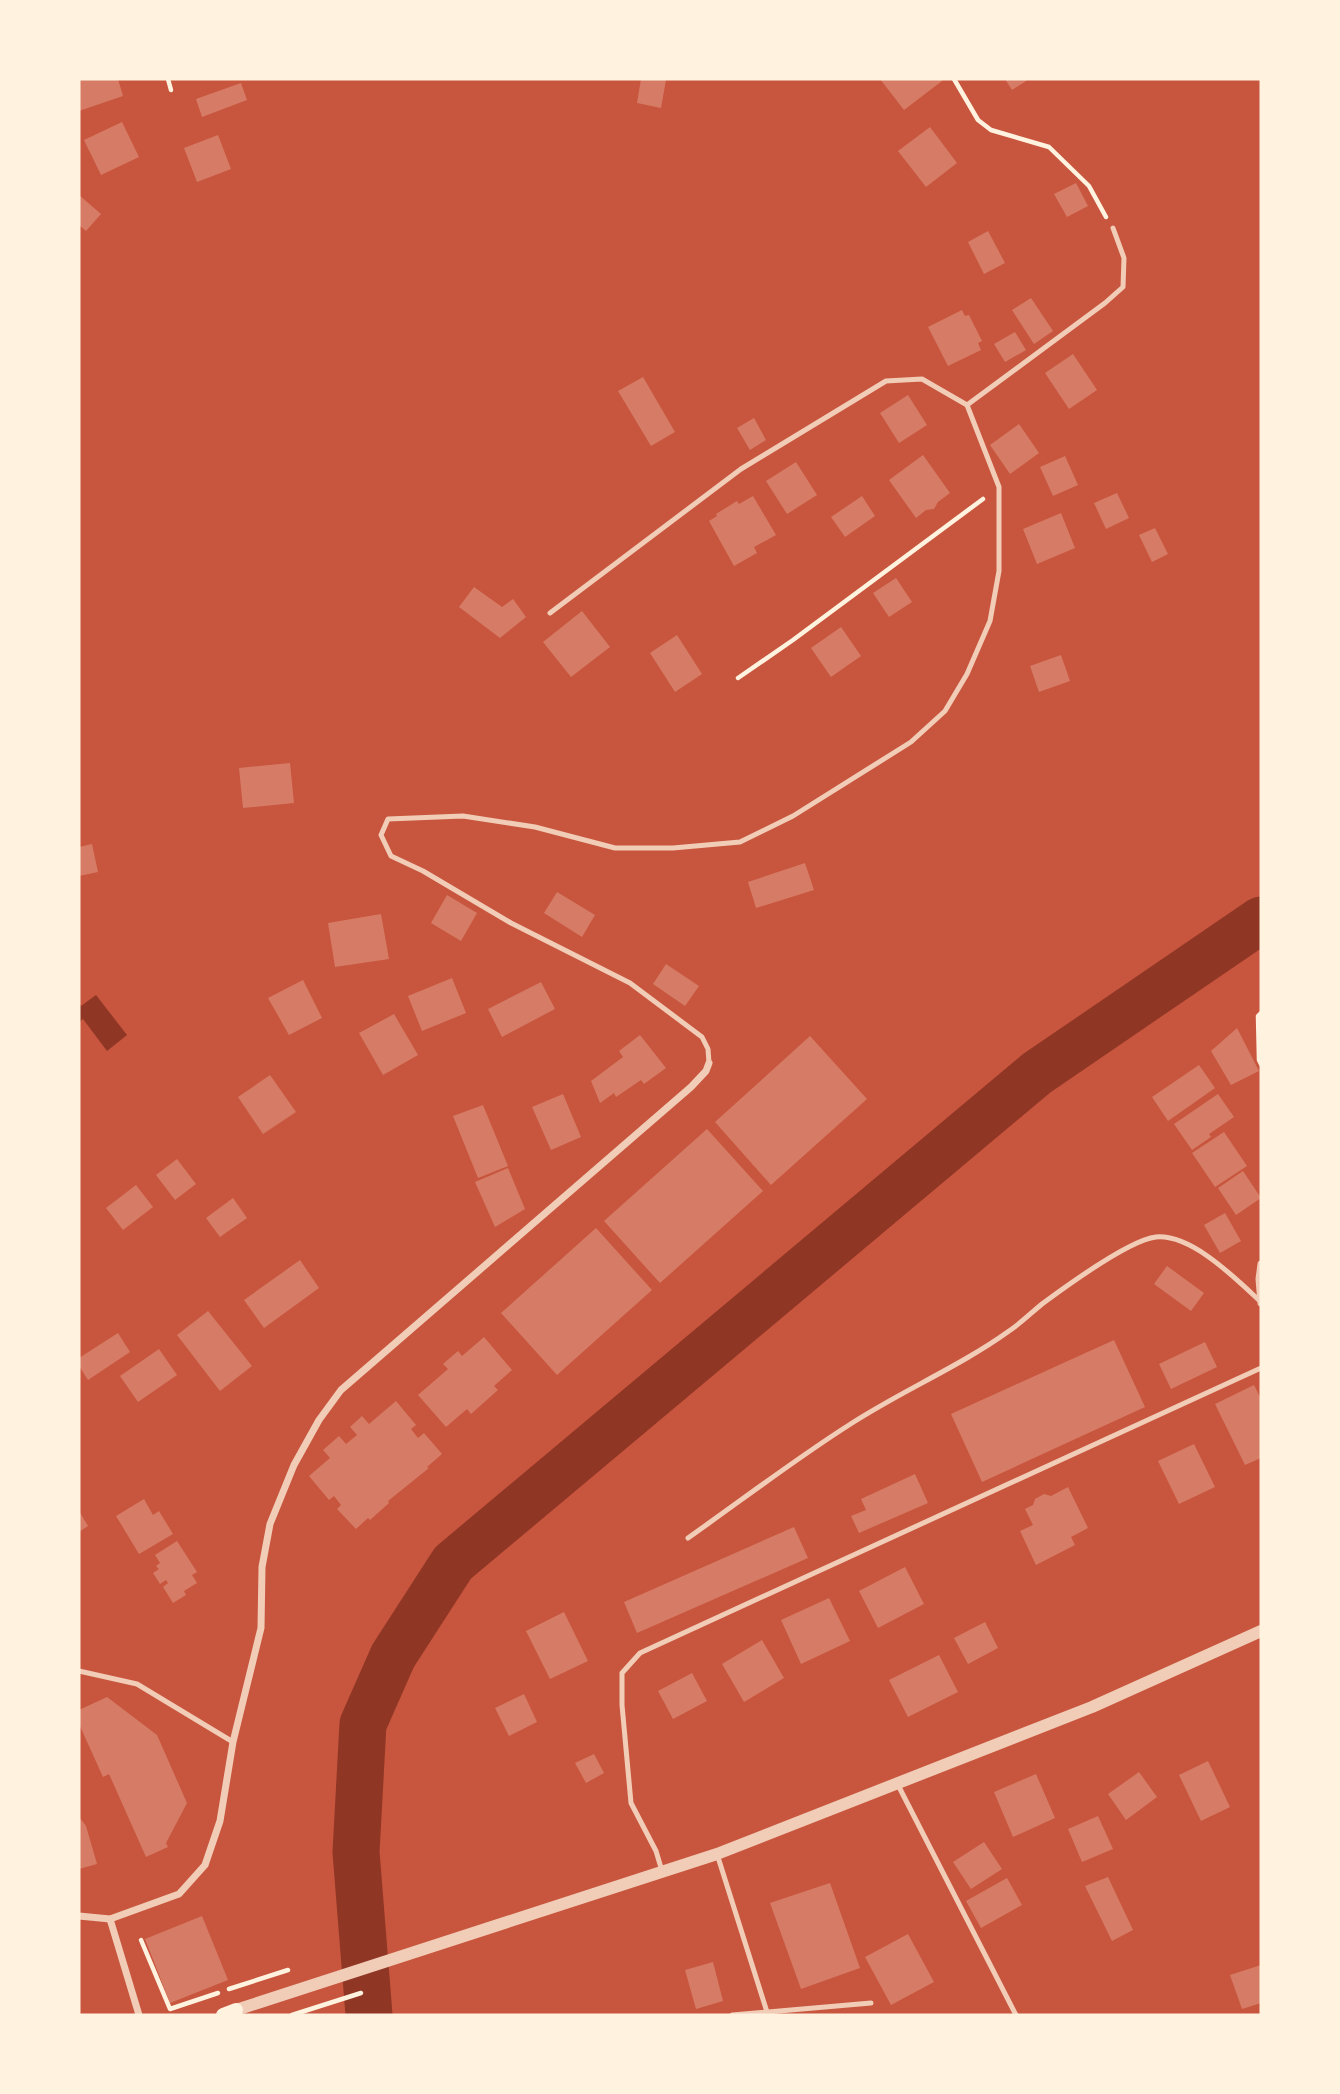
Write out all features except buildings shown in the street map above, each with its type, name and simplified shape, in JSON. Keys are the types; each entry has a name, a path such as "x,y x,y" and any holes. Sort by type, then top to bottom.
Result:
{"street":[{"path":"79,1916 110,1919 178,1894 205,1865 220,1821 233,1742 261,1628 262,1567 270,1524 294,1465 319,1420 341,1390 691,1087 709,1063"},
{"path":"1261,1264 1261,1303"},
{"path":"229,2013 717,1854 1092,1707 1261,1631"},
{"path":"110,1919 139,2015"}],"lane":[{"path":"967,405 1123,287 1124,258 1113,228"},
{"path":"550,613 741,468 886,381 922,379 967,405 999,487 999,572 990,621 967,674 945,711 911,743 793,816 740,842 673,848 615,848 535,827 463,816 388,819 381,835 391,856 423,871 510,923 630,983 702,1037 708,1049 709,1063"},
{"path":"688,1538 849,1424 967,1359 1010,1331 1042,1304 1119,1253 1139,1243 1154,1237 1178,1238 1208,1258 1261,1303"},
{"path":"662,1871 656,1852 631,1803 622,1705 622,1673 640,1653 1261,1368"},
{"path":"79,1671 137,1685 233,1742"},
{"path":"898,1785 1016,2015"},
{"path":"717,1854 767,2012"},
{"path":"733,2015 871,2003"}],"path":[{"path":"167,79 171,90"},
{"path":"954,79 978,120 991,130 1049,147 1089,186 1113,228"},
{"path":"738,678 999,487"},
{"path":"1261,1013 1258,1016 1261,1064"},
{"path":"141,1940 170,2009 239,1986"}],"shaded area":[{"path":"96,995 127,1035 107,1051 83,1019 79,1022 79,1003 81,1006"}],"waterway":[{"path":"369,2015 356,1852 363,1724 393,1656 453,1563 1037,1073 1261,920"}]}
